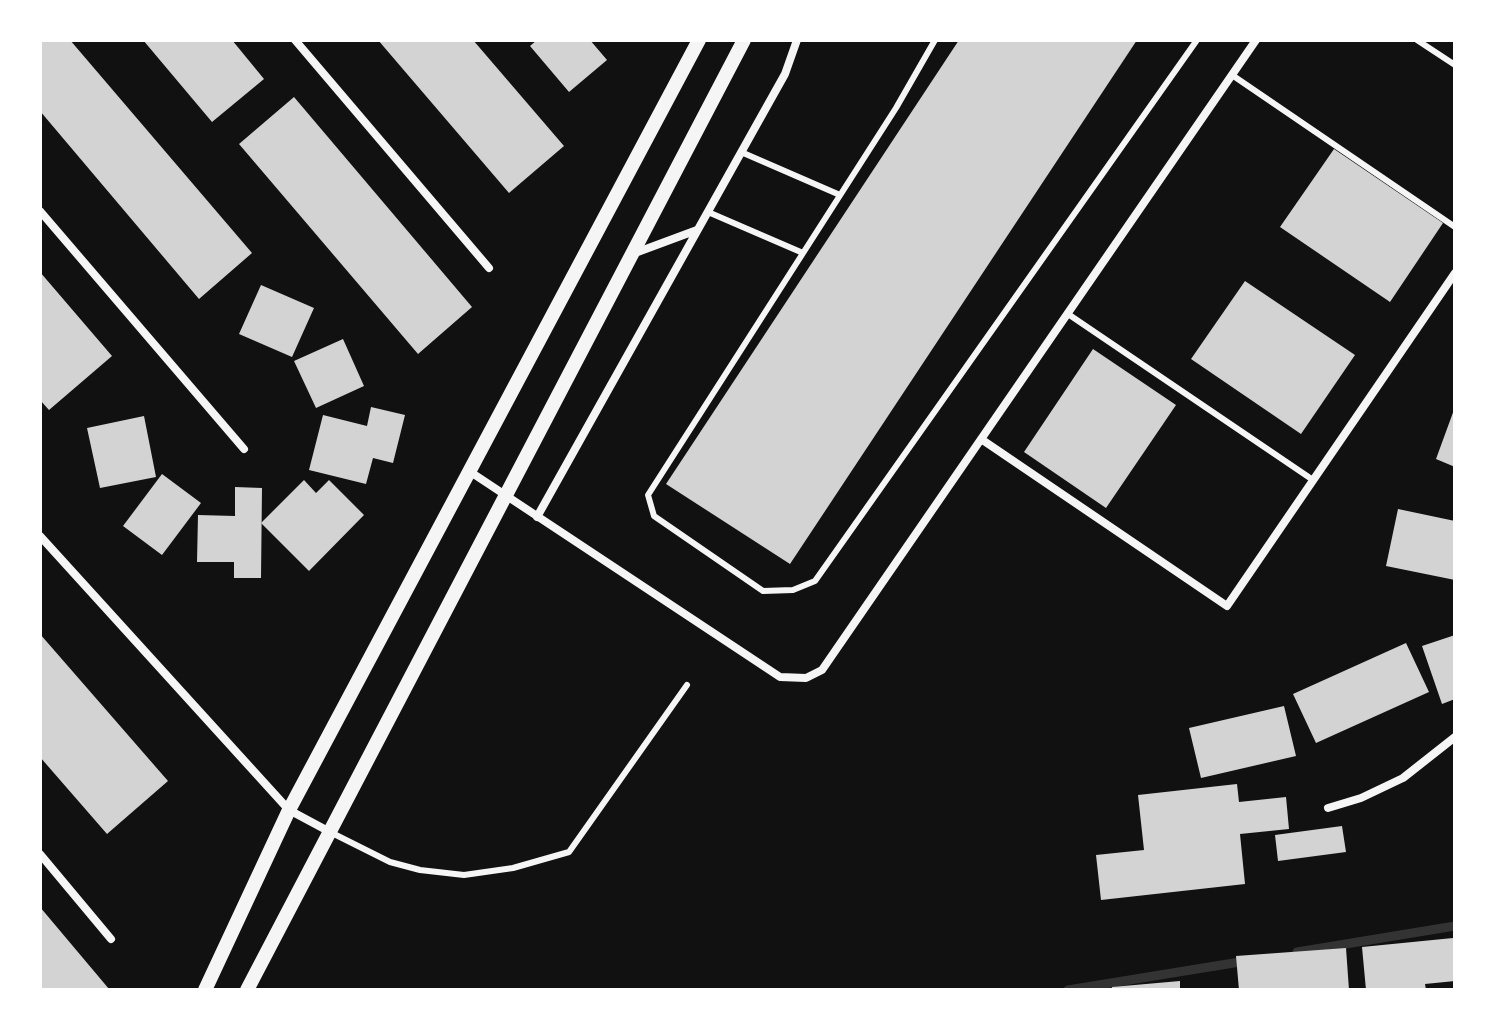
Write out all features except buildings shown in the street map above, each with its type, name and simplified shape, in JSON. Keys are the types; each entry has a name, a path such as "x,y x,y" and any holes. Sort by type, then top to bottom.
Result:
{"street":[{"path":"295,40 489,268"},
{"path":"205,990 289,810 699,40"},
{"path":"247,990 744,40"},
{"path":"537,517 785,74 797,40"},
{"path":"469,471 780,677 806,678 822,670 1256,40"},
{"path":"40,211 244,449"},
{"path":"634,253 698,230"},
{"path":"981,439 1227,606 1455,273"},
{"path":"41,539 289,810 330,832"},
{"path":"1328,808 1361,798 1403,778 1455,737"},
{"path":"40,854 111,939"}],"lane":[{"path":"935,40 896,108 648,495 654,516 763,591 793,590 815,581 1197,40"},
{"path":"1417,40 1455,65"},
{"path":"1232,75 1455,227"},
{"path":"741,152 840,195"},
{"path":"708,212 803,253"},
{"path":"1068,314 1313,480"},
{"path":"330,832 390,862 420,870 464,875 513,868 569,852 687,685"}],"waterway":[{"path":"1297,952 1455,926"},
{"path":"1068,990 1246,961"}]}
